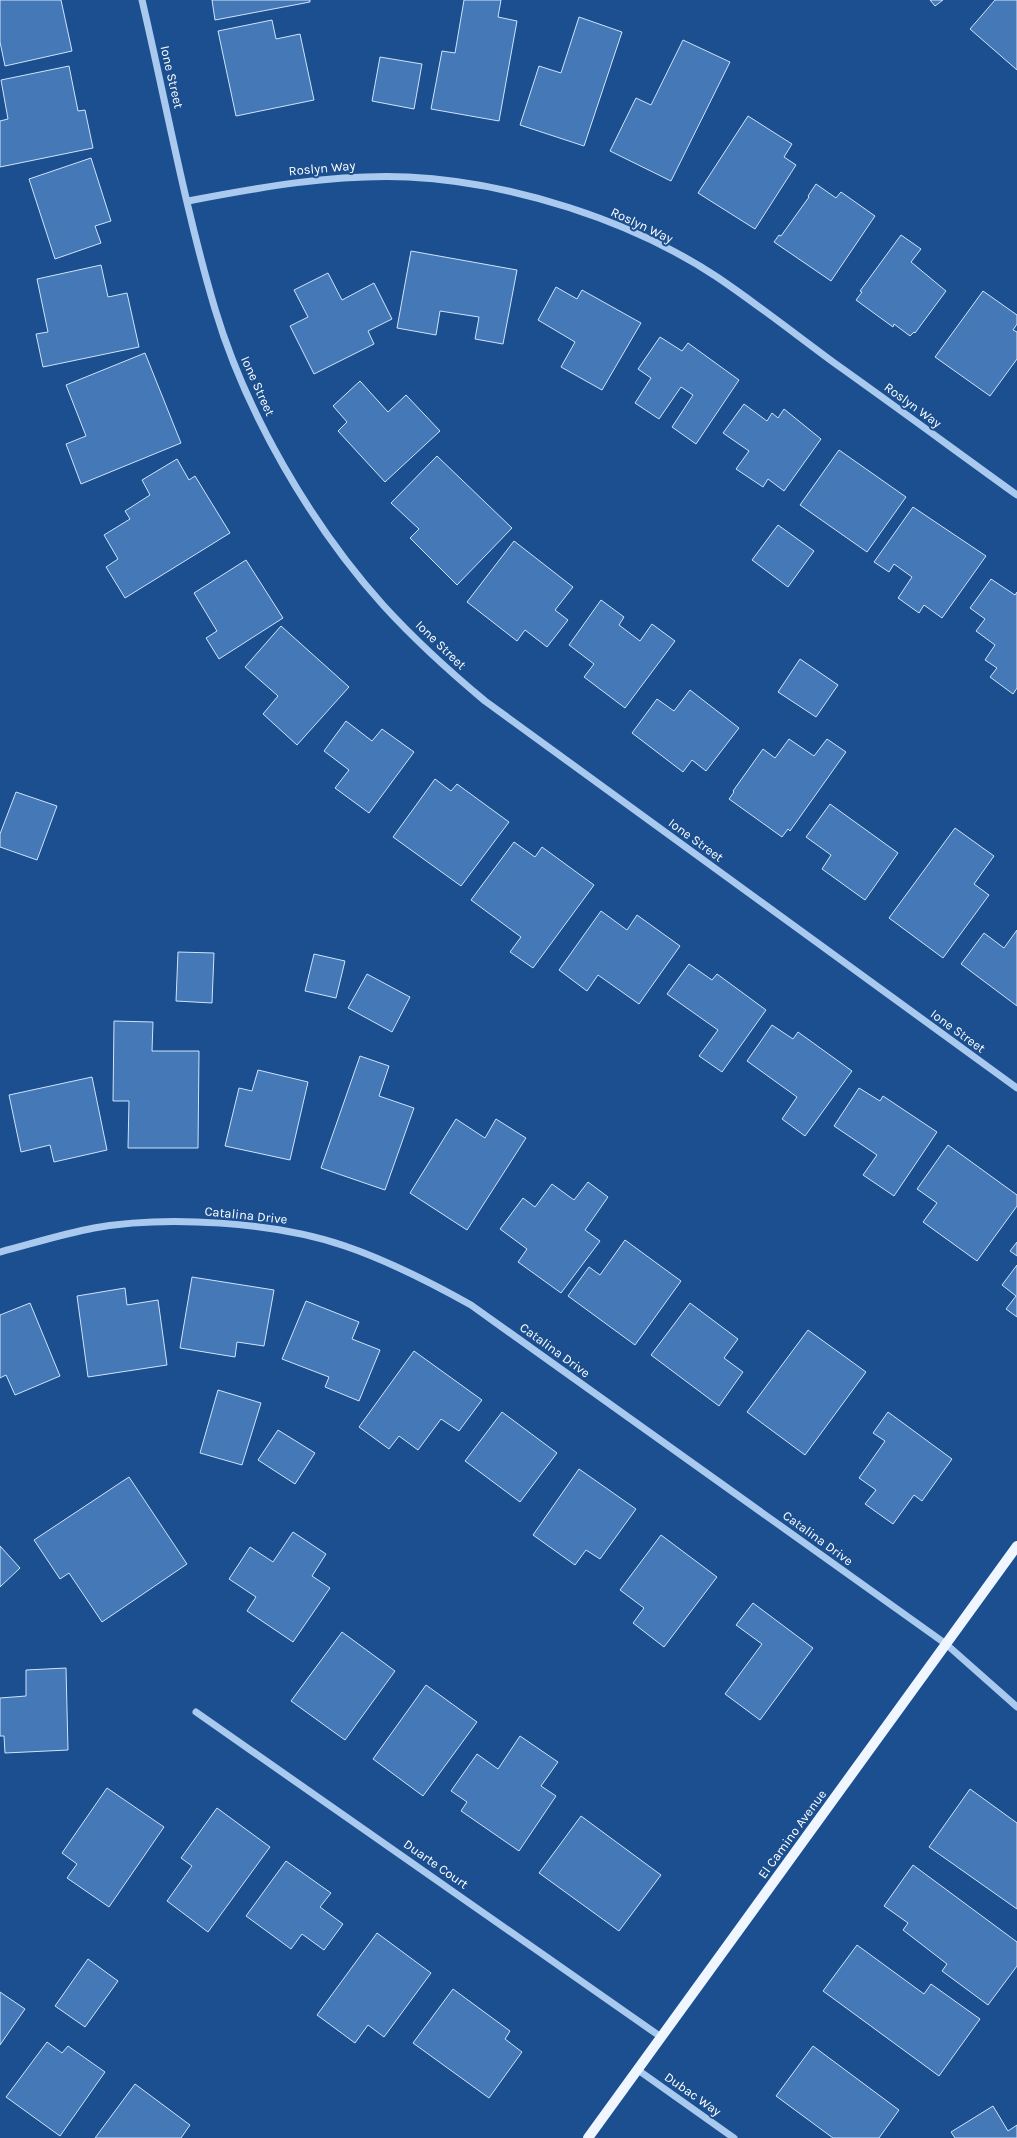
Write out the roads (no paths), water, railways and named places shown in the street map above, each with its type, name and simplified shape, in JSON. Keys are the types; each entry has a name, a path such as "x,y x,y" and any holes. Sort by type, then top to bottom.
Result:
{"main road":[{"name":"El Camino Avenue","path":"588,2138 1017,1546"}],"street":[{"name":"Ione Street","path":"142,0 188,201 215,310 245,390 283,466 329,537 382,604 442,665 485,701 1017,1088"},
{"name":"Roslyn Way","path":"188,201 278,184 343,177 408,177 474,184 537,198 599,218 659,244 716,276 1017,495"},
{"name":"Catalina Drive","path":"0,1252 94,1228 150,1222 206,1222 289,1232 344,1246 422,1277 471,1305 946,1644 1017,1707"},
{"name":"Duarte Court","path":"196,1712 662,2037"},
{"name":"Dubac Way","path":"638,2070 734,2138"}]}
